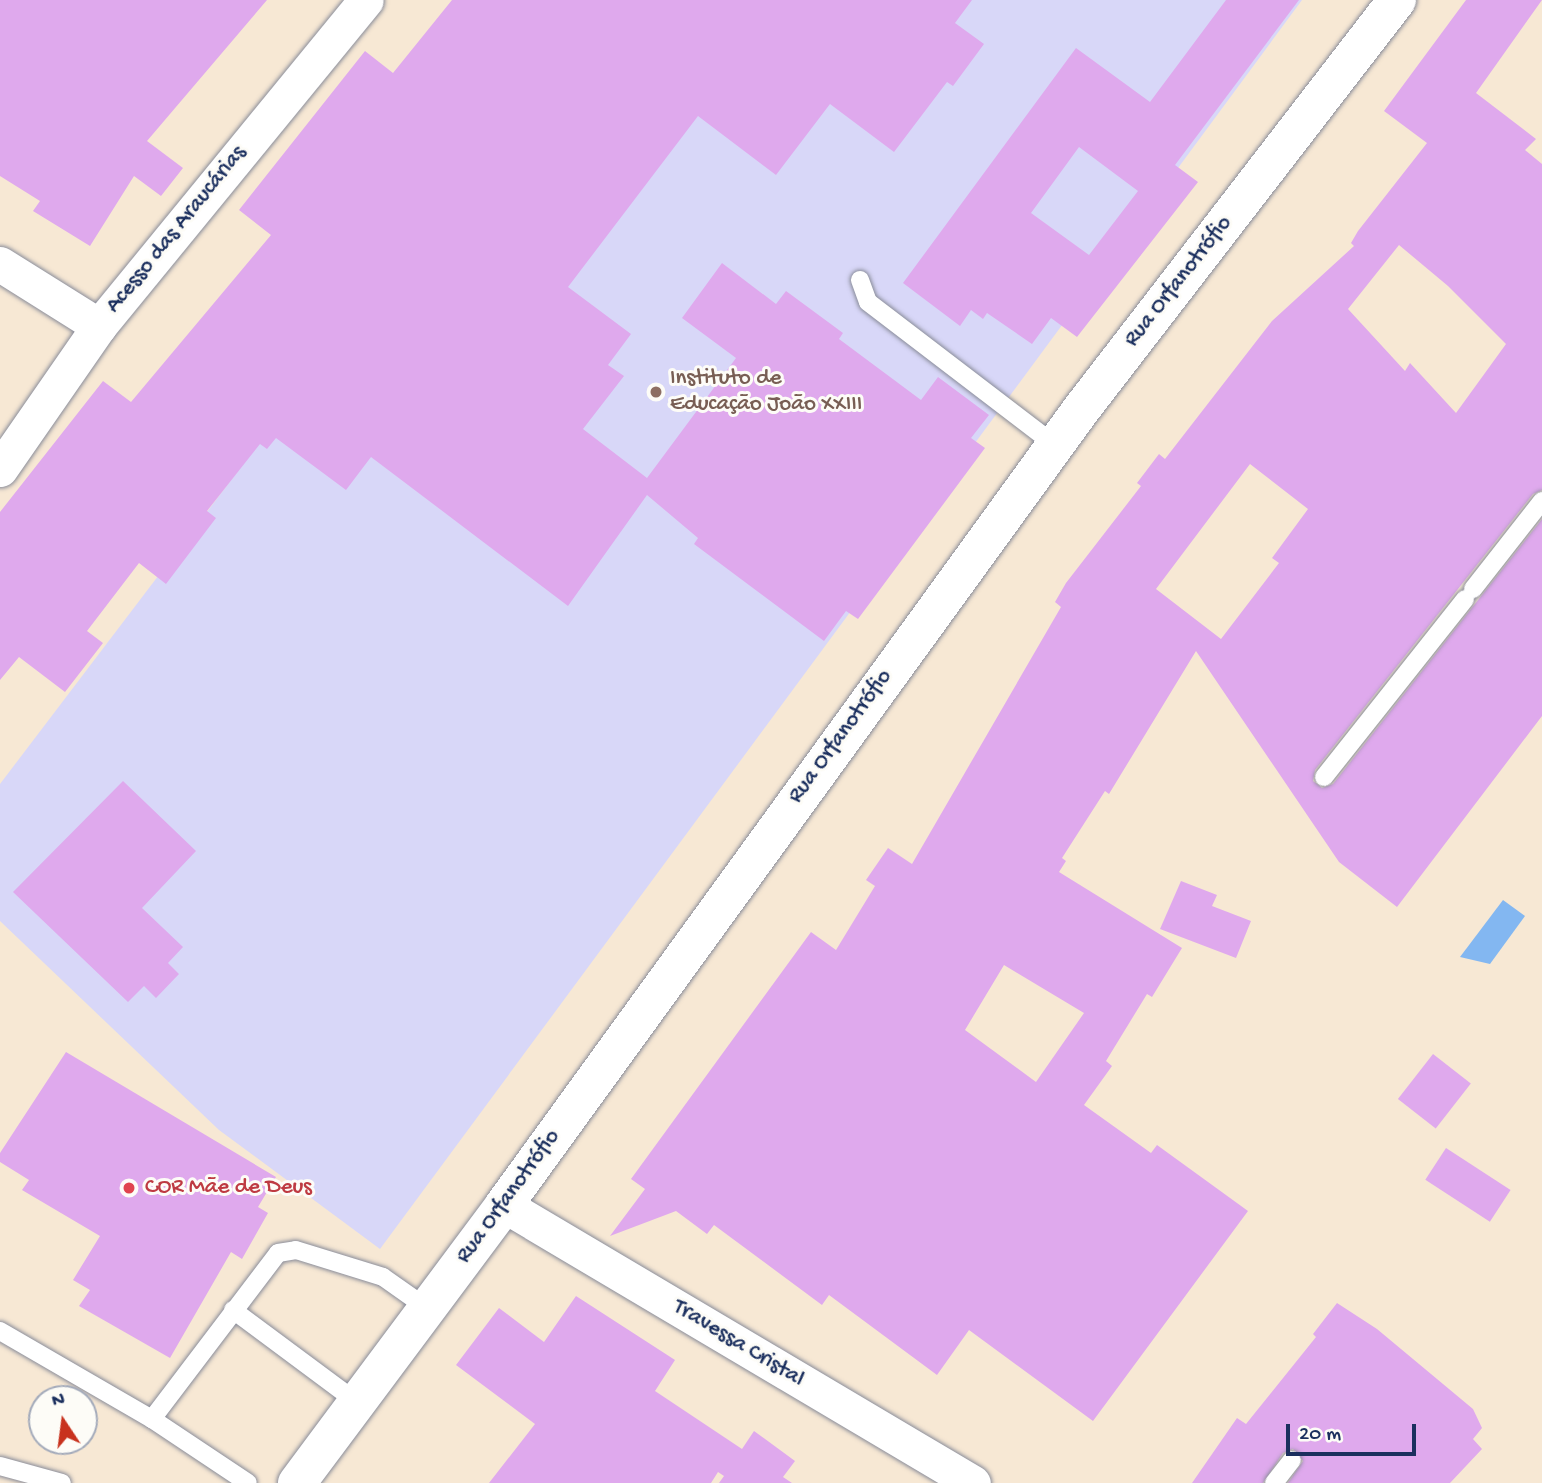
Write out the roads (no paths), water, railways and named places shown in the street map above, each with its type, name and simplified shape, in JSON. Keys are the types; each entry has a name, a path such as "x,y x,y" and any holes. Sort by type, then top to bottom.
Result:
{"street":[{"name":"Acesso das Araucárias","path":"0,469 99,326 366,0"},
{"name":"Rua Orfanotrófio","path":"297,1483 504,1205 1055,445 1397,0"},
{"path":"0,264 99,326"},
{"name":"Travessa Cristal","path":"504,1205 973,1483"}],"lane":[{"path":"860,280 868,302 1055,445"},
{"path":"1324,777 1542,502"},
{"path":"152,1419 278,1253 296,1250 383,1277 427,1308"},
{"path":"233,1310 357,1402"},
{"path":"0,1331 152,1419 248,1483"},
{"path":"1274,1483 1292,1460"},
{"path":"0,1466 62,1483"}],"water":[{"path":"1503,900 1525,916 1490,964 1460,957"}],"place":[{"name":"Instituto de Educação João XXIII","path":"656,392"},
{"name":"COR Mãe de Deus","path":"129,1188"}]}
